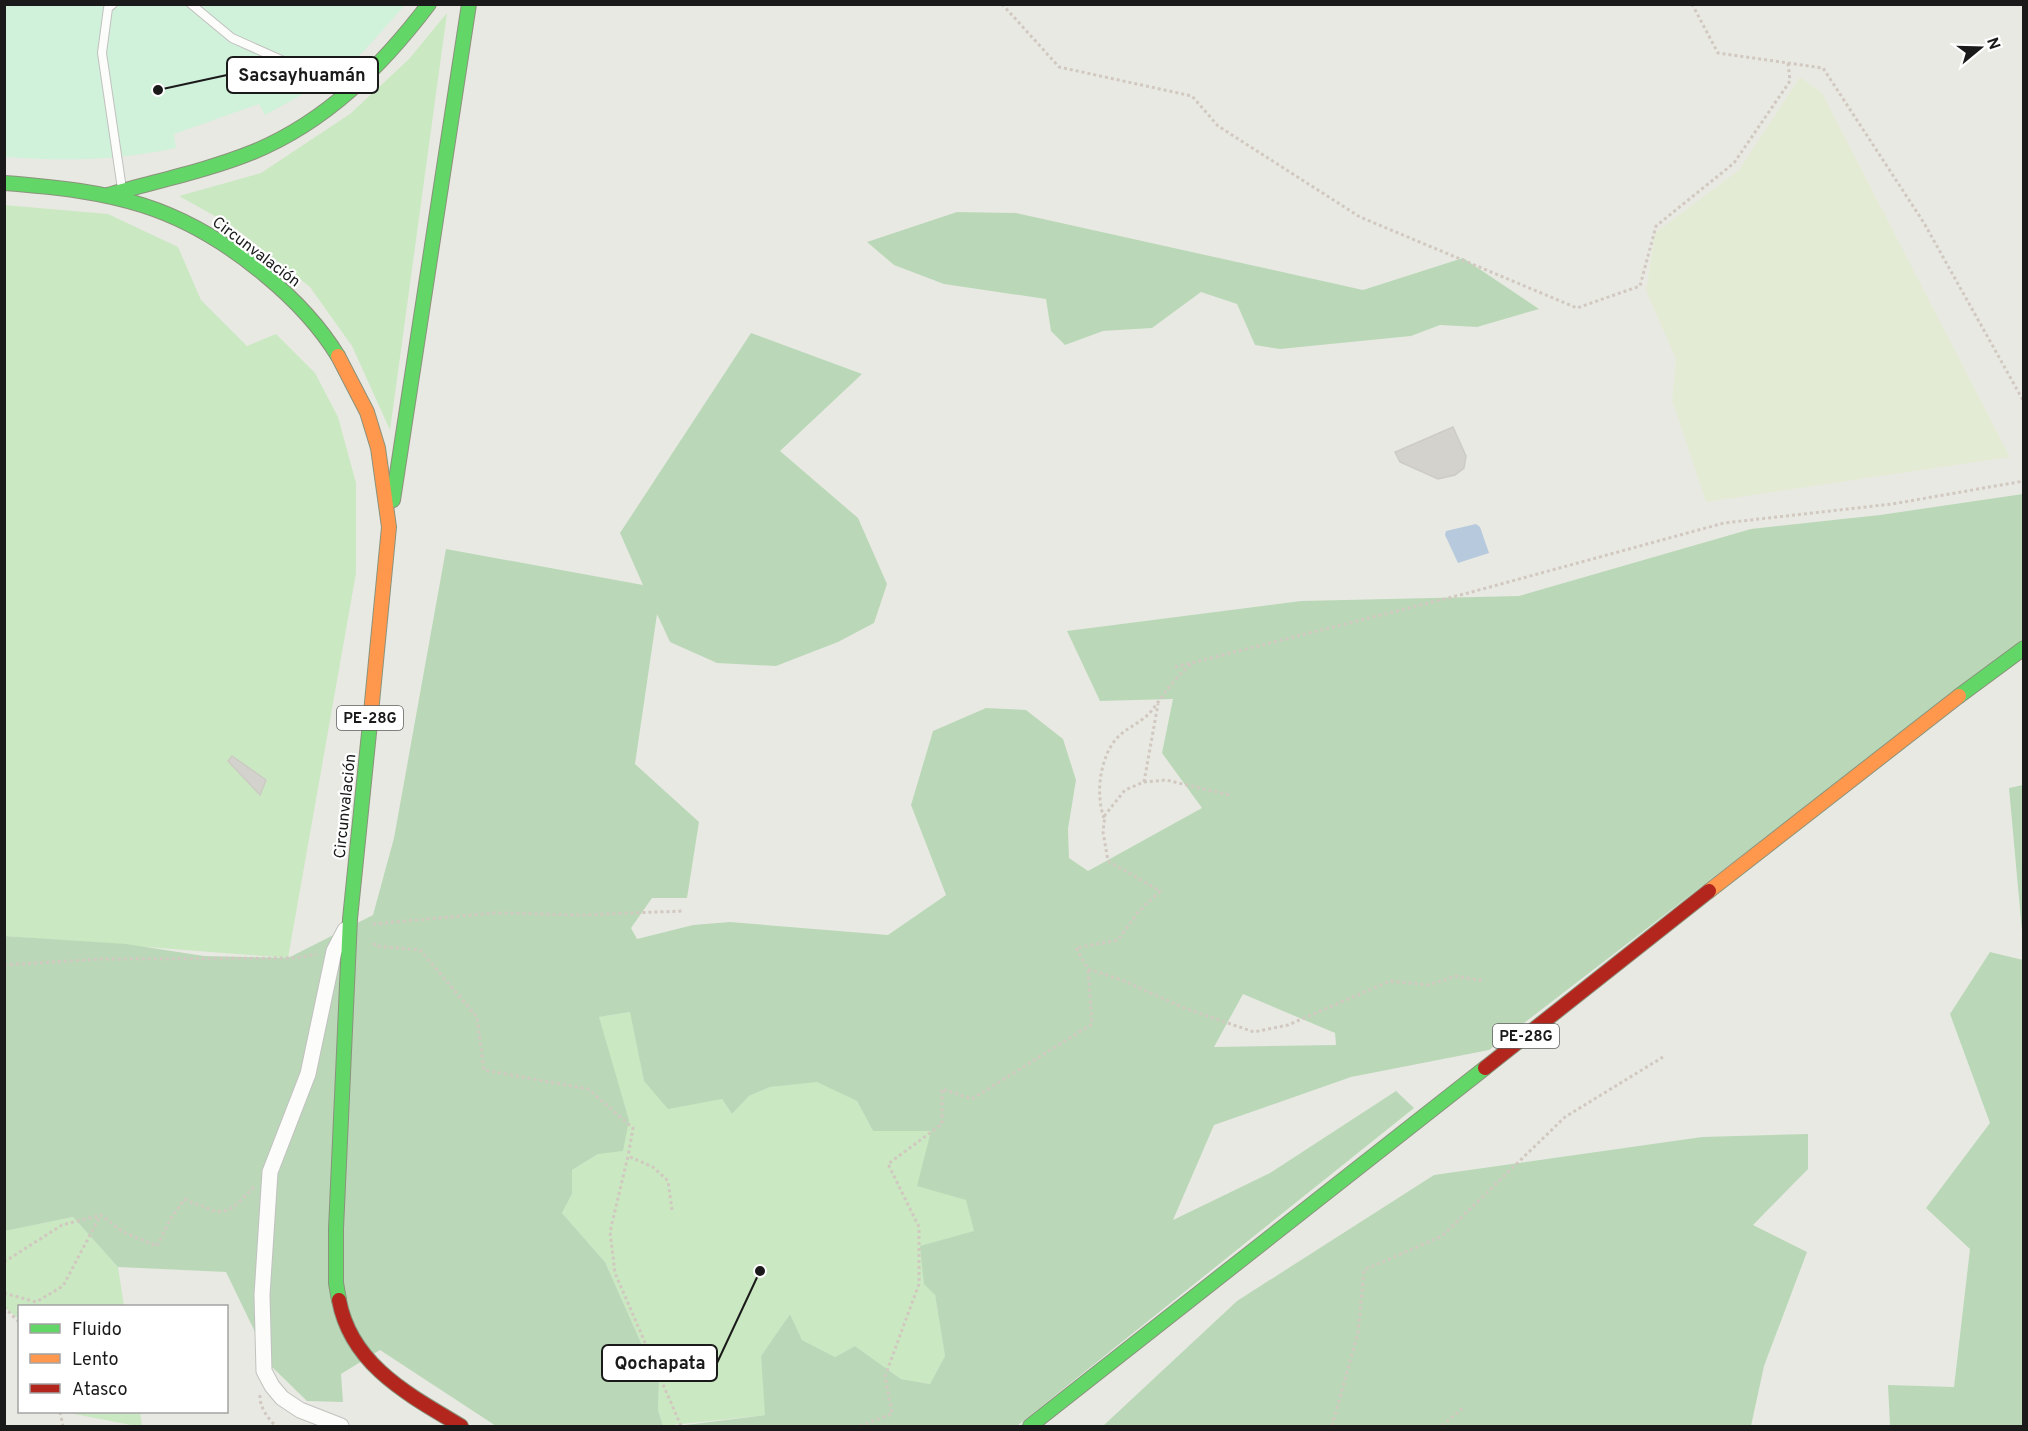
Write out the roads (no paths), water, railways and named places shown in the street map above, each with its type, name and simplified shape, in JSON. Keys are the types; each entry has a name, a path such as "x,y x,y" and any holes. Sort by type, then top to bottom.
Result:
{"main road":[{"path":"108,195 252,152 297,129 339,100 379,64 429,4"},
{"path":"389,527 469,4"},
{"name":"Circunvalación","path":"4,183 108,195 173,214 206,231 272,279 305,310 346,367 365,406 386,483 389,527 350,919 336,1229 336,1282 344,1322 361,1354 384,1376 417,1400 461,1426"},
{"name":"PE-28G","path":"1030,1426 1924,721 2024,648"}],"street":[{"path":"341,1426 300,1410 282,1398 264,1371 261,1295 270,1172 309,1074 334,951 350,919"}],"lane":[{"path":"113,4 108,8 102,53 122,191"},
{"path":"191,4 232,38 297,67 379,64"}],"water":[{"path":"1476,524 1480,527 1489,553 1458,563 1445,535 1446,531"}],"place":[{"name":"Sacsayhuamán","path":"158,90"},
{"name":"Qochapata","path":"760,1271"}]}
